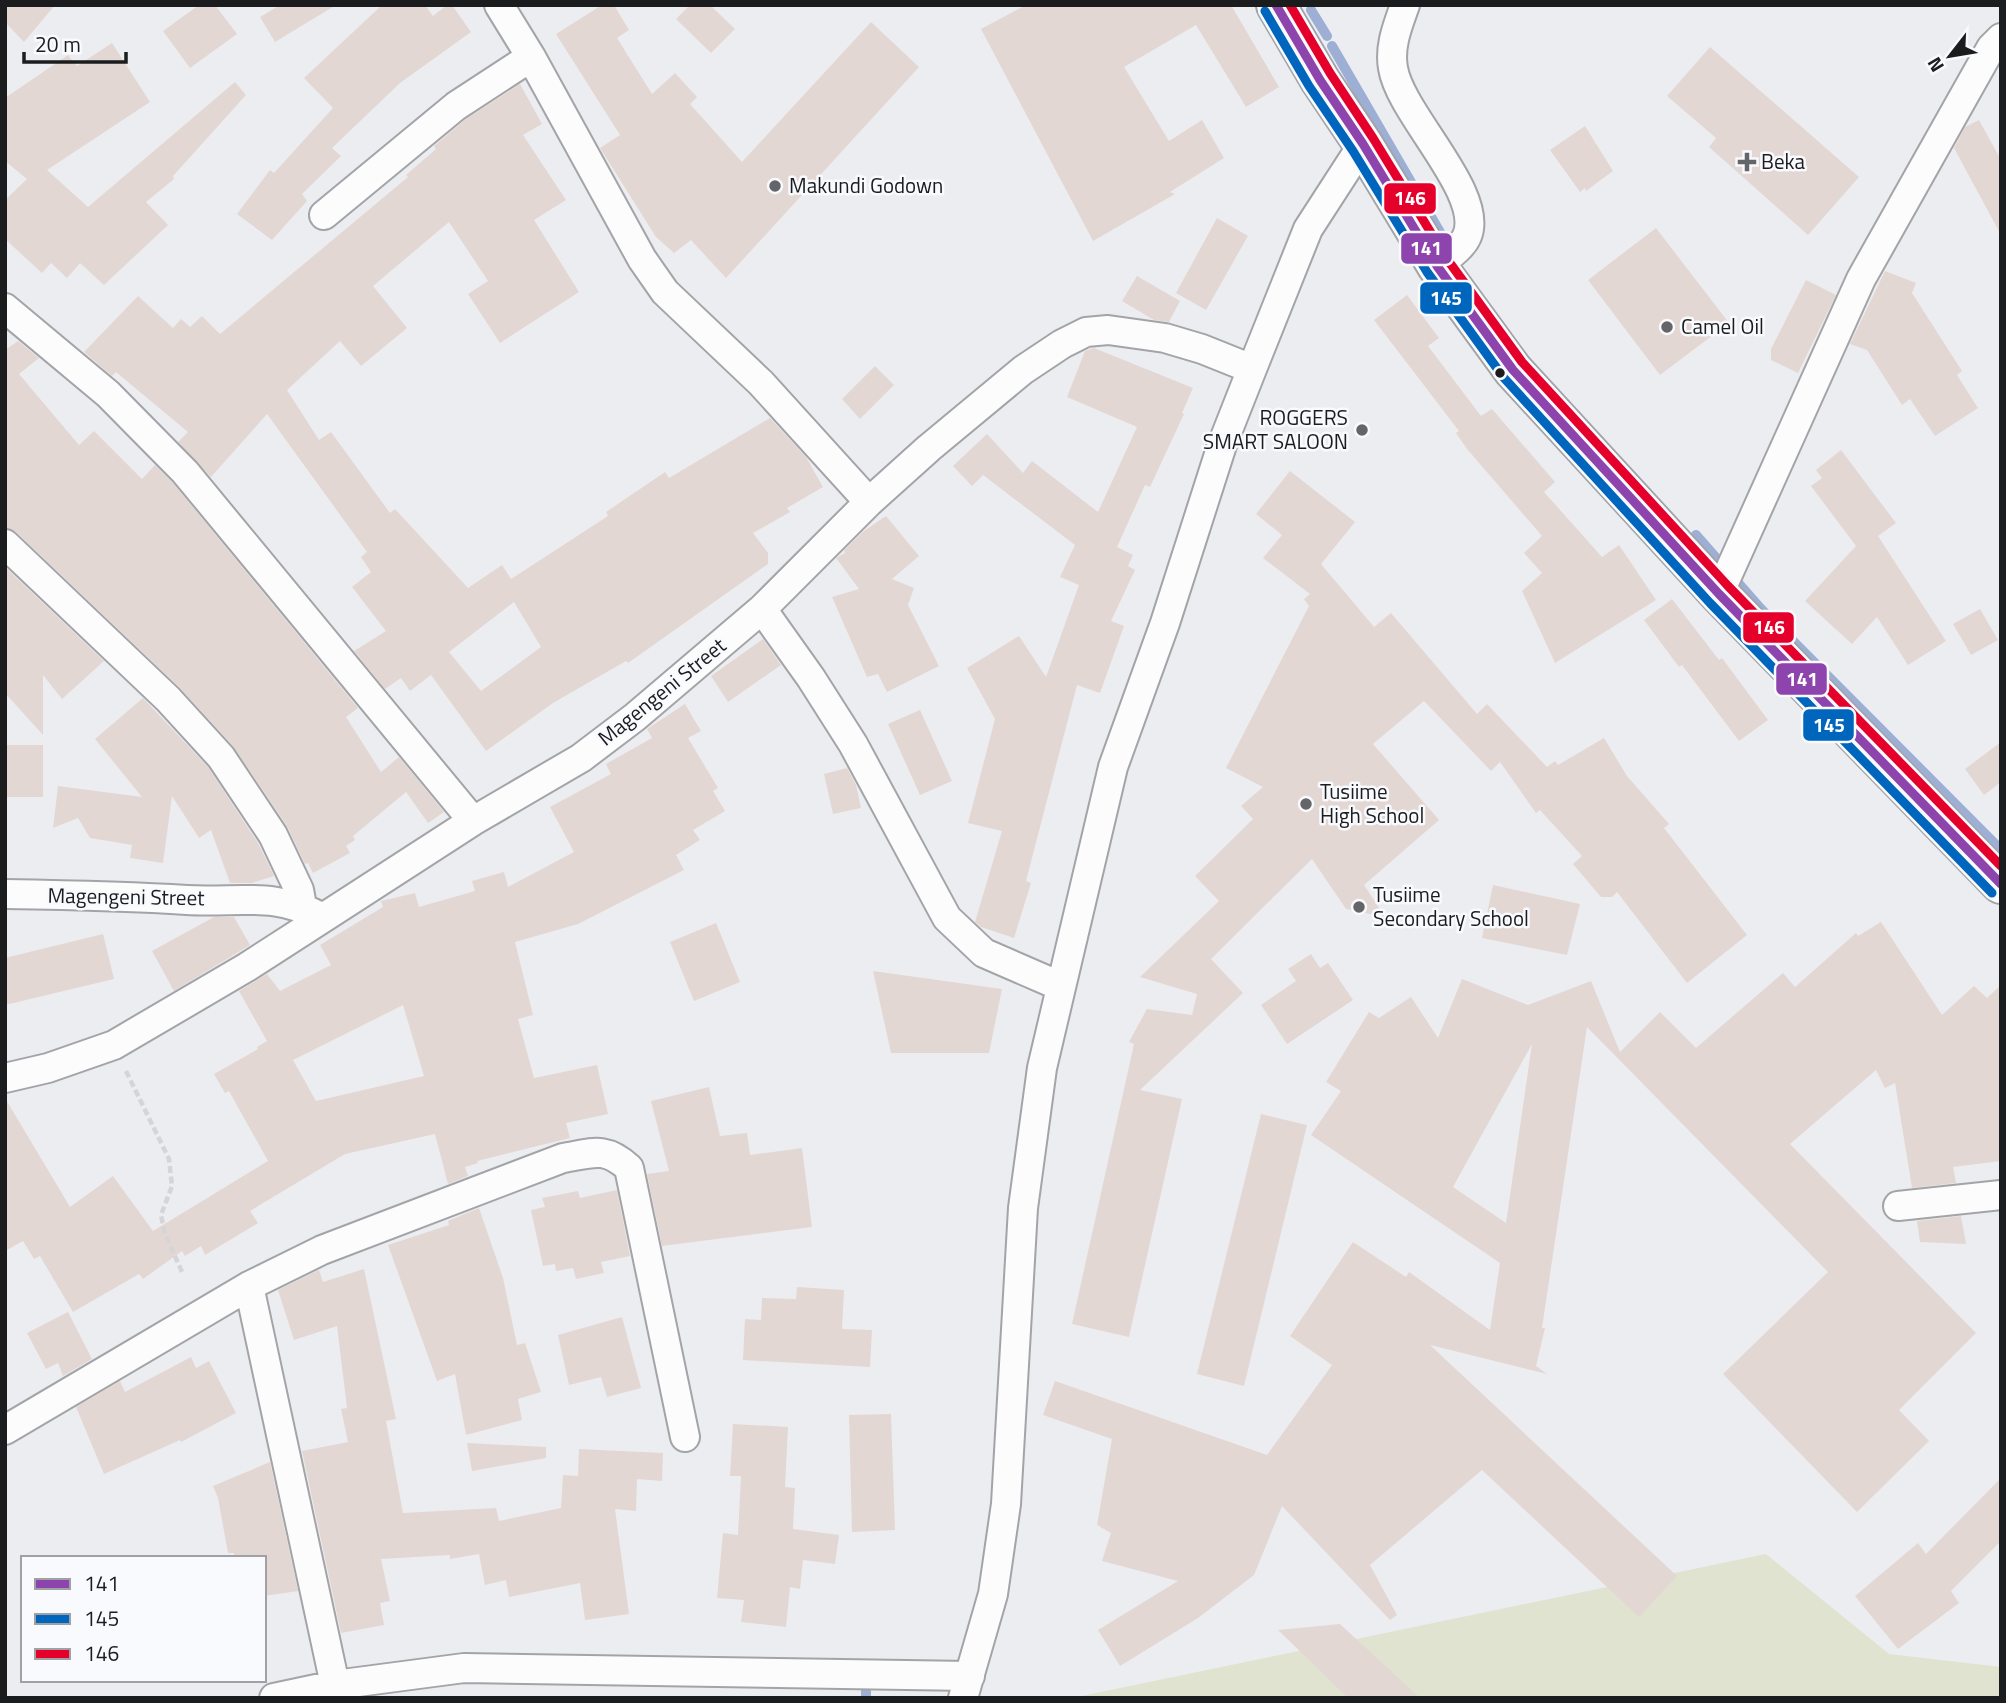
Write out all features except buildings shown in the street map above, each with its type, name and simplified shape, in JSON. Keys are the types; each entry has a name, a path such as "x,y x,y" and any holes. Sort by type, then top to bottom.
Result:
{"main road":[{"path":"1276,5 1437,266 1513,370 1719,593 2001,884"}],"street":[{"path":"499,5 531,57 642,259 665,292 761,383 869,502"},
{"path":"1405,5 1393,39 1393,68 1407,104 1452,172 1470,222 1466,238 1437,266"},
{"path":"1719,593 1861,279 1991,48 2001,38"},
{"path":"324,215 456,106 531,57"},
{"path":"274,1698 335,1685 464,1668 966,1687 993,1594 1006,1504 1023,1208 1042,1068 1113,767 1165,623 1222,445 1308,229 1363,144"},
{"path":"5,308 108,394 185,472 472,821"},
{"name":"Magengeni Street","path":"5,894 128,895 191,900 256,898 313,912 592,750 645,709 762,609 869,502 939,440 1023,370 1062,344 1086,332 1108,330 1165,338 1252,369"},
{"path":"5,544 168,699 221,757 273,835 299,890 313,912 247,967 114,1045 47,1068 5,1078"},
{"path":"762,609 853,744 947,918 984,953 1060,986"},
{"path":"5,1430 248,1286 334,1245 563,1158 602,1151 618,1158 629,1168 685,1437"},
{"path":"1898,1206 2001,1195"},
{"path":"248,1286 335,1685"}],"path":[{"path":"114,1045 169,1158 172,1186 161,1215 165,1234 183,1274"}],"green space":[{"path":"1766,1554 1889,1654 2001,1667 2001,1698 1072,1698"}],"waterway":[{"path":"1311,10 1327,36"},
{"path":"1332,46 1452,253"},
{"path":"1696,535 1761,609 2001,850"},
{"path":"866,1689 866,1698"}],"transit line":[{"name":"141","path":"1276,5 1437,266 1513,370 1719,594 2001,884"},
{"name":"146","path":"1290,5 1447,259 1522,362 1728,586 2001,866"},
{"name":"145","path":"1265,11 1309,86 1353,151 1427,272 1504,378 1710,603 1992,893"}],"place":[{"name":"Beka","path":"1747,162"},
{"name":"Makundi Godown","path":"775,186"},
{"name":"Camel Oil","path":"1667,327"},
{"name":"ROGGERS SMART SALOON","path":"1362,430"},
{"name":"Tusiime High School","path":"1306,804"},
{"name":"Tusiime Secondary School","path":"1359,907"}]}
